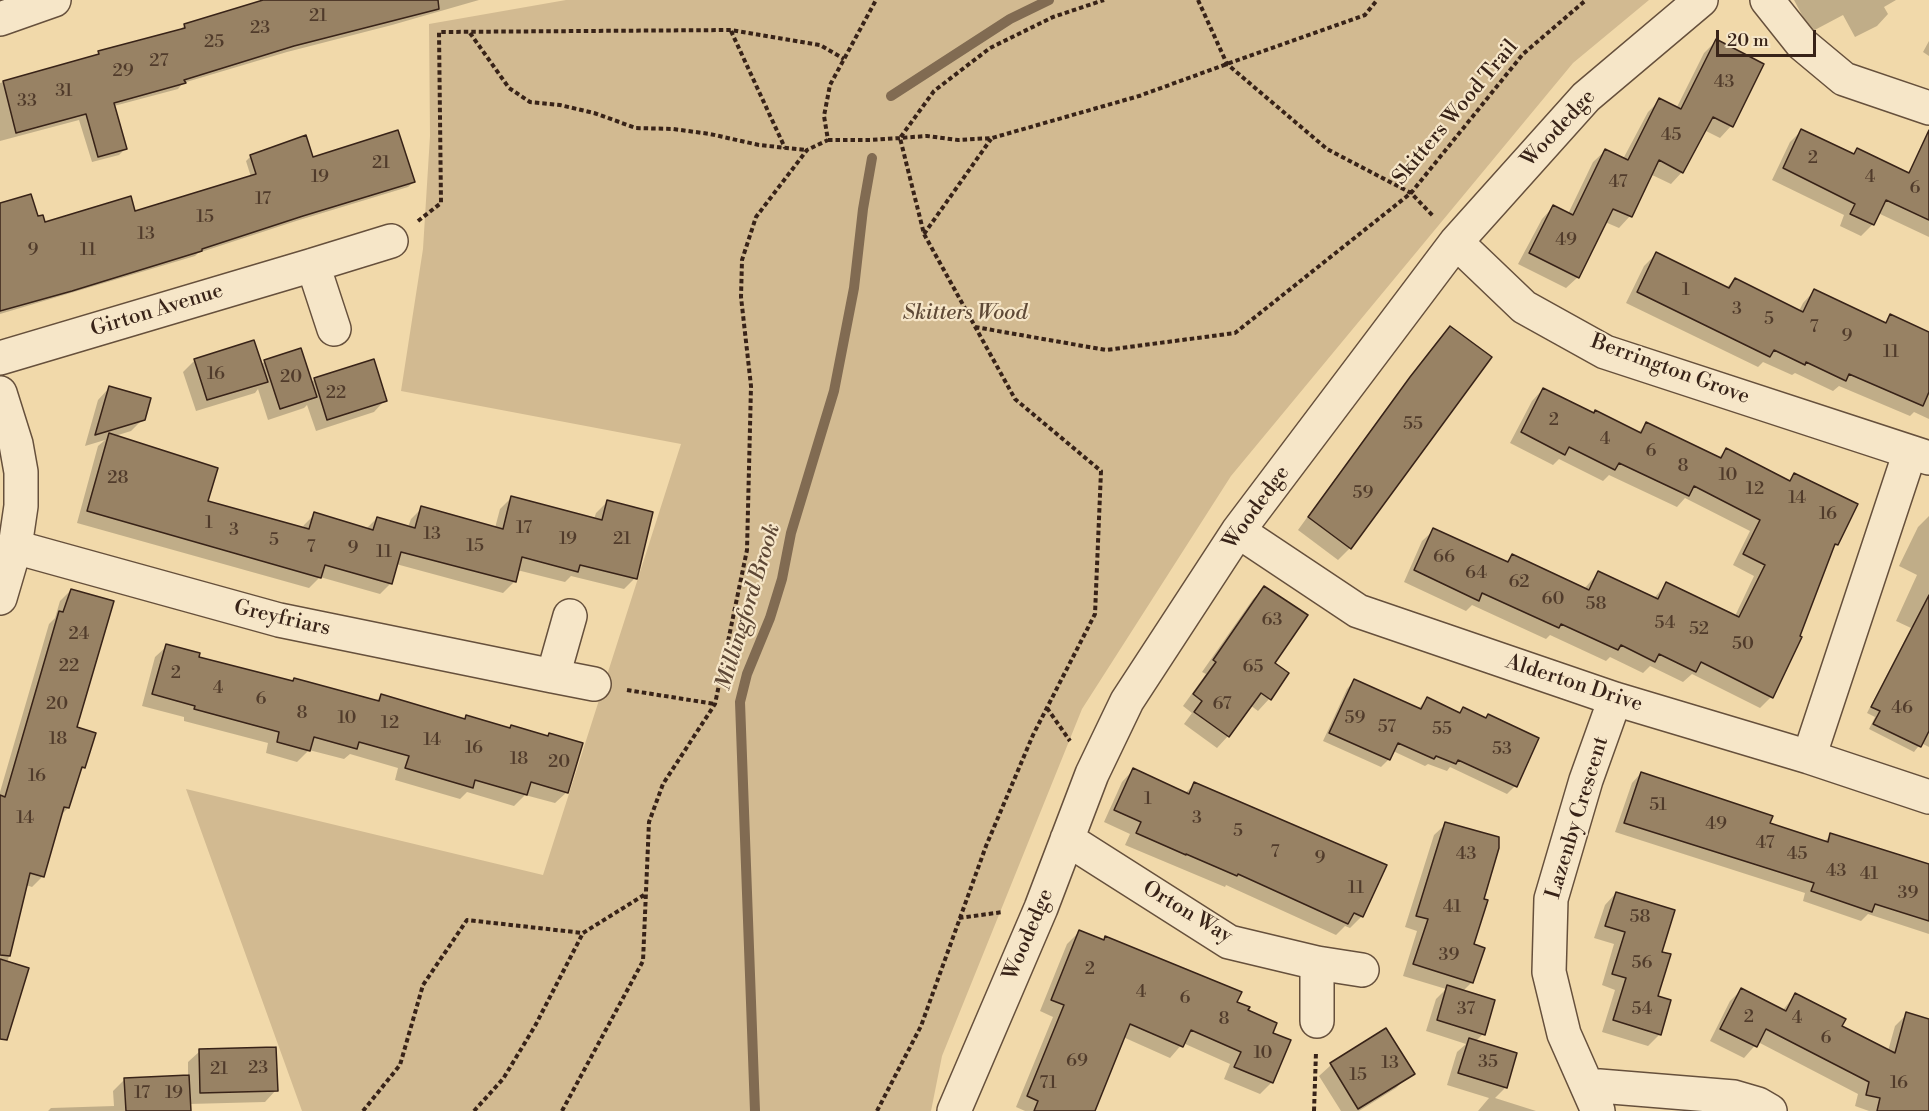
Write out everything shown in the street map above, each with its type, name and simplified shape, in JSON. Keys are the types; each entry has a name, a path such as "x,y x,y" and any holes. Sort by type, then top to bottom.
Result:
{"street":[{"path":"0,19 54,0"},
{"name":"Woodedge","path":"954,1111 1041,908 1092,774 1127,701 1238,531 1456,242 1586,97 1701,0"},
{"path":"1767,0 1802,44 1844,79 1929,108"},
{"name":"Girton Avenue","path":"0,358 391,241"},
{"name":"Berrington Grove","path":"1456,242 1524,307 1605,352 1920,455 1809,758"},
{"path":"313,265 333,329"},
{"path":"0,393 16,444 21,472 21,506 15,547 0,598"},
{"name":"Alderton Drive","path":"1238,531 1358,611 1615,699 1929,797"},
{"name":"Greyfriars","path":"15,547 279,620 594,684"},
{"path":"553,676 570,616"},
{"name":"Lazenby Crescent","path":"1593,1098 1564,1034 1549,972 1551,899 1586,780 1615,699"},
{"name":"Orton Way","path":"1067,839 1229,942 1317,963 1362,970"},
{"path":"1317,963 1317,1021"},
{"path":"1593,1098 1734,1097 1758,1104 1770,1111"}],"path":[{"path":"828,140 824,116 830,85 876,0"},
{"path":"878,1111 921,1026 986,846 1033,735 1095,614 1101,471 1015,399 924,234 900,138 934,91 990,48 1053,17 1104,0"},
{"path":"1198,0 1227,64 1327,148 1411,193"},
{"path":"562,1111 643,961 649,822 663,784 715,704 747,550 751,386 741,297 742,260 756,218 807,150 828,140 927,136 958,140 992,138 1139,96 1365,15 1377,0"},
{"name":"Skitters Wood Trail","path":"975,327 1106,350 1235,333 1411,193 1523,54 1586,0"},
{"path":"391,241 441,204 440,32 731,30 819,45 843,59"},
{"path":"731,30 785,148"},
{"path":"470,33 509,88 530,102 560,105 594,113 636,128 673,129 710,134 759,145 807,150"},
{"path":"924,234 992,138"},
{"path":"594,684 715,704"},
{"path":"474,1111 503,1079 535,1026 583,933 645,895"},
{"path":"363,1111 400,1065 423,985 467,921 583,933"},
{"path":"1314,1111 1317,1021"}],"green space":[{"name":"Skitters Wood","path":"566,0 1649,0 1573,63 1231,476 1082,709 942,1056 931,1111 302,1111 186,789 543,875 681,444 401,391 423,249 430,136 429,24"}],"building":[{"path":"263,0 438,0 439,9 294,46 184,80 186,83 114,103 127,149 98,157 86,114 16,133 3,81 99,54 98,51 185,28 184,24"},
{"path":"1716,39 1764,64 1733,127 1713,117 1683,173 1659,160 1632,217 1613,209 1579,278 1529,253 1553,205 1573,215 1605,149 1628,160 1659,98 1681,109"},
{"path":"1801,129 1854,154 1857,148 1909,173 1929,130 1929,220 1886,200 1874,225 1850,214 1855,204 1783,168"},
{"path":"398,130 415,182 303,216 202,249 202,251 0,311 0,203 31,194 38,216 43,215 45,222 131,196 135,211 256,174 250,155 306,135 313,157"},
{"path":"1656,252 1729,288 1735,278 1803,312 1814,289 1886,323 1890,314 1929,332 1929,392 1923,406 1849,374 1846,381 1774,350 1770,357 1637,292"},
{"path":"1450,326 1492,357 1351,549 1308,517"},
{"path":"254,340 268,382 207,400 194,359"},
{"path":"301,348 317,397 280,409 264,360"},
{"path":"374,359 387,401 327,420 314,378"},
{"path":"109,386 151,398 145,420 95,435"},
{"path":"1543,388 1641,433 1646,422 1721,458 1726,448 1790,481 1794,473 1858,504 1838,545 1835,544 1800,636 1802,637 1773,698 1701,662 1696,672 1659,654 1655,662 1621,645 1618,650 1561,624 1559,628 1482,593 1479,601 1414,570 1433,528 1508,562 1512,554 1589,590 1598,571 1658,599 1666,582 1739,617 1765,565 1743,554 1760,520 1694,486 1689,496 1619,463 1615,470 1569,447 1565,455 1521,432"},
{"path":"109,433 218,468 208,501 309,529 314,512 373,530 377,517 415,528 421,506 503,529 511,496 602,520 607,500 653,512 637,579 580,565 578,572 522,557 516,582 401,552 392,584 325,565 321,578 87,511"},
{"path":"1264,586 1308,615 1275,663 1289,673 1271,700 1261,693 1229,737 1194,712 1202,701 1193,694 1216,662 1213,660"},
{"path":"71,589 114,601 77,727 96,733 69,808 64,807 44,877 30,873 10,956 0,955 0,795 5,797 59,611 63,612"},
{"path":"1929,595 1929,731 1921,747 1873,724 1880,711 1871,707"},
{"path":"166,644 200,653 199,657 293,681 294,678 379,701 381,694 465,719 466,715 510,728 511,725 583,743 568,793 531,782 527,795 475,780 473,788 405,768 409,756 359,742 357,749 314,737 310,751 277,742 279,732 194,709 195,706 152,694"},
{"path":"1354,679 1421,709 1427,697 1460,713 1463,707 1486,718 1488,714 1539,738 1517,787 1458,760 1456,764 1436,756 1434,759 1398,743 1390,760 1329,733"},
{"path":"1133,768 1189,794 1194,782 1387,865 1363,917 1354,913 1348,924 1238,874 1237,876 1136,833 1141,822 1114,810"},
{"path":"1641,772 1773,816 1770,823 1828,842 1830,833 1929,864 1929,921 1875,904 1872,912 1811,891 1814,883 1624,823"},
{"path":"1445,822 1499,837 1499,848 1484,899 1488,900 1474,944 1485,948 1473,983 1413,964 1428,919 1416,916"},
{"path":"1616,892 1675,910 1662,952 1671,954 1658,996 1671,1000 1661,1035 1613,1020 1626,978 1612,974 1625,932 1605,926"},
{"path":"1079,930 1104,940 1105,936 1242,992 1237,1002 1250,1007 1248,1010 1277,1023 1273,1033 1291,1040 1273,1083 1234,1067 1241,1052 1191,1030 1183,1047 1130,1024 1095,1111 1034,1111 1038,1101 1027,1096 1064,1005 1051,1000"},
{"path":"0,959 29,968 7,1040 0,1039"},
{"path":"1447,985 1495,1000 1485,1035 1437,1020"},
{"path":"1741,988 1786,1011 1795,993 1846,1019 1842,1026 1895,1053 1906,1012 1929,1019 1929,1111 1877,1111 1880,1098 1866,1095 1869,1082 1766,1029 1757,1047 1720,1029"},
{"path":"1386,1028 1415,1074 1358,1109 1330,1063"},
{"path":"1469,1038 1517,1053 1507,1088 1458,1073"},
{"path":"276,1047 278,1091 200,1093 199,1049"},
{"path":"189,1075 191,1111 126,1111 124,1078"}],"waterway":[{"name":"Millingford Brook","path":"891,96 1010,19 1049,0"},
{"name":"Millingford Brook","path":"755,1111 740,702 747,674 770,618 782,579 791,533 834,391 854,288 863,209 872,158"}]}
